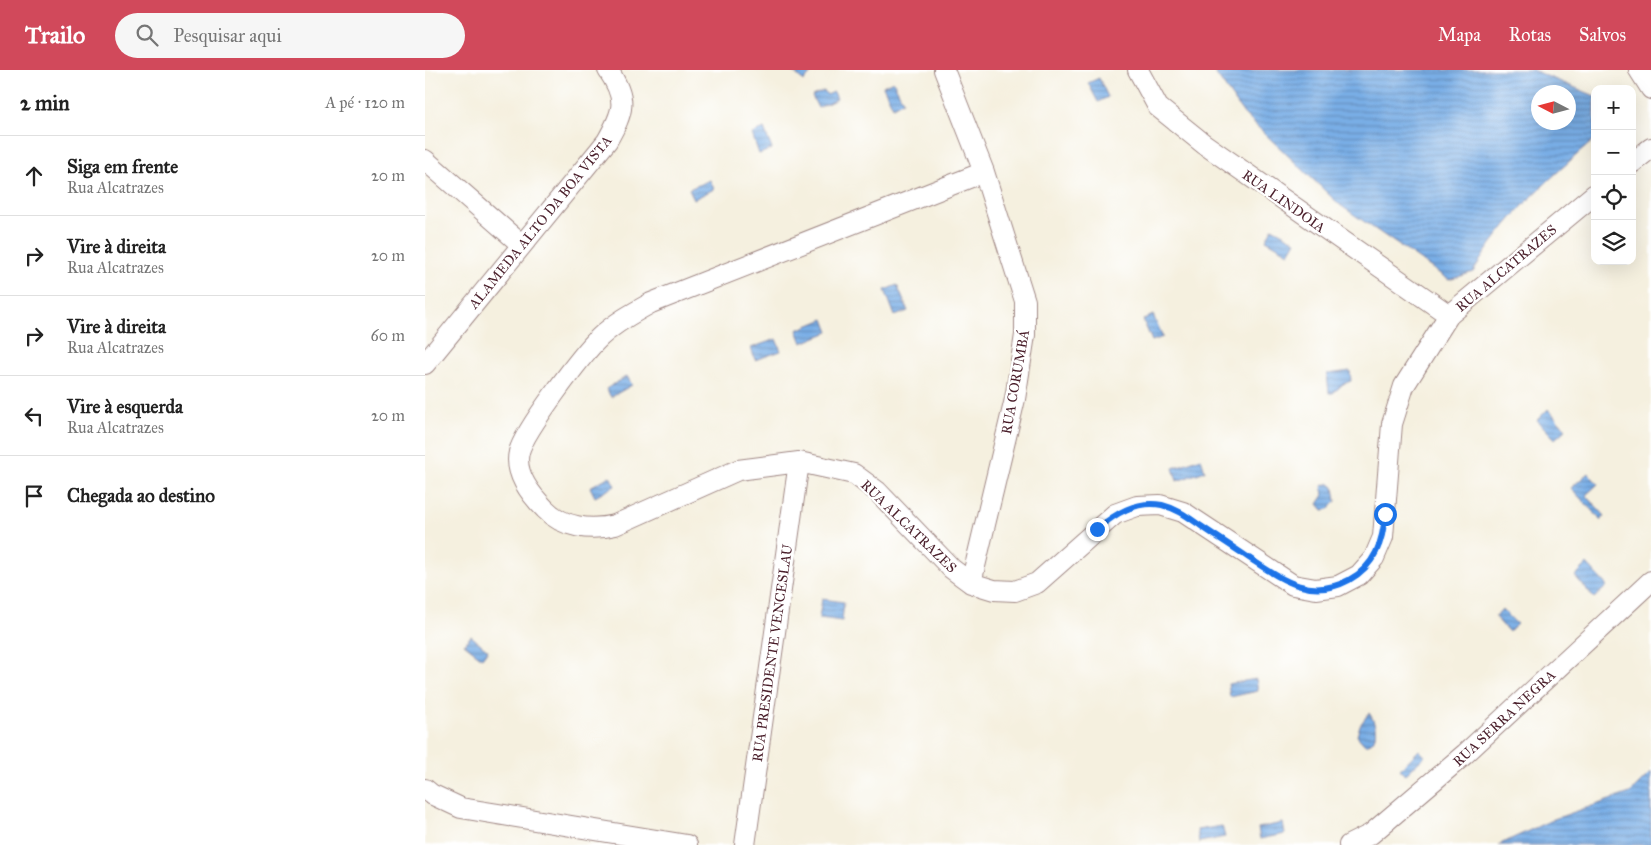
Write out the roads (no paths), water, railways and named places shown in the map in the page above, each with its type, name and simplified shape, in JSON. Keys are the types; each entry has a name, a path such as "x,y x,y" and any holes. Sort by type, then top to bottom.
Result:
{"street":[{"name":"ALAMEDA ALTO DA BOA VISTA","path":"425,364 607,141 618,122 622,94 608,70"},
{"name":"RUA CORUMBÁ","path":"944,70 984,172 1025,301 1025,335 1015,399 971,583"},
{"name":"RUA LINDOIA","path":"1138,70 1158,107 1204,144 1449,315"},
{"path":"1639,70 1651,89"},
{"path":"1636,161 1651,148"},
{"path":"425,160 522,245"},
{"name":"RUA ALCATRAZES","path":"984,172 660,300 627,316 599,338 532,426 519,453 521,474 532,497 549,514 571,526 596,530 615,525 738,470 799,462 854,474 877,491 937,554 971,583 994,590 1015,591 1037,583 1115,514 1137,506 1161,505 1183,512 1293,585 1316,589 1338,586 1359,575 1374,558 1383,537 1392,424 1404,386 1449,315 1591,197"},
{"name":"RUA PRESIDENTE VENCESLAU","path":"745,845 799,462"},
{"name":"RUA SERRA NEGRA","path":"1349,845 1371,834 1465,754 1651,581"},
{"path":"425,789 431,794 461,808 687,845"}],"water":[{"path":"791,70 809,70 812,72 804,81"},
{"path":"1213,70 1532,70 1568,85 1531,85 1531,130 1576,130 1576,88 1591,94 1591,143 1528,200 1485,252 1473,272 1449,280 1340,205 1244,114"},
{"path":"1099,78 1108,97 1098,102 1088,83"},
{"path":"893,81 903,101 893,107 883,86"},
{"path":"824,91 827,95 834,92 837,99 818,108 812,96"},
{"path":"764,129 772,149 759,154 752,134"},
{"path":"710,180 714,189 694,199 689,189"},
{"path":"1272,228 1296,241 1289,253 1266,240"},
{"path":"897,285 908,311 895,316 885,290"},
{"path":"1153,315 1163,337 1152,341 1143,320"},
{"path":"824,319 829,332 802,343 797,330"},
{"path":"776,339 781,351 755,360 751,348"},
{"path":"1350,371 1351,381 1343,384 1333,393 1329,393 1327,374"},
{"path":"627,376 632,385 611,397 606,389"},
{"path":"1548,409 1566,429 1555,439 1537,420"},
{"path":"1201,458 1205,471 1177,481 1173,468"},
{"path":"1588,473 1598,484 1586,495 1605,516 1601,520 1571,488"},
{"path":"610,476 615,486 595,497 590,487"},
{"path":"1329,483 1334,487 1336,501 1329,509 1323,510 1318,504 1324,495 1322,486"},
{"path":"1587,564 1607,586 1594,598 1575,576"},
{"path":"822,599 844,602 842,621 819,618"},
{"path":"1502,609 1517,624 1509,632 1495,617"},
{"path":"471,636 488,650 482,658 464,644"},
{"path":"1256,679 1258,691 1230,697 1228,684"},
{"path":"1369,713 1373,720 1375,736 1371,743 1365,745 1357,736 1360,725"},
{"path":"1419,750 1425,756 1405,775 1400,769"},
{"path":"1651,772 1651,845 1498,845 1554,819 1630,793"},
{"path":"1283,823 1285,834 1260,839 1258,828"},
{"path":"1222,826 1225,837 1199,842 1197,830"}]}
